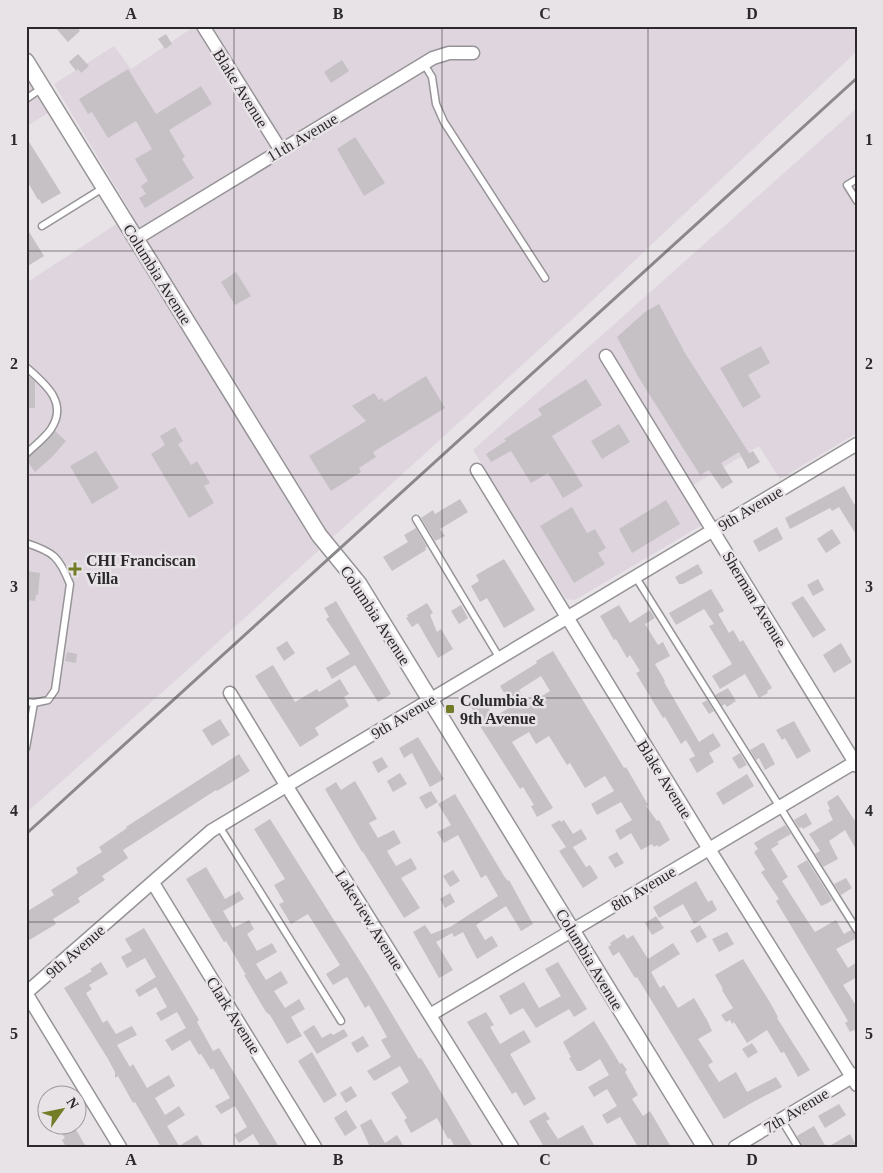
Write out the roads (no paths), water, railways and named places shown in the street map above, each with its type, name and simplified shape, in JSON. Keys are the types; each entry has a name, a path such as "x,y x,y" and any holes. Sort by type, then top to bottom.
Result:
{"street":[{"name":"Blake Avenue","path":"203,26 280,149"},
{"name":"11th Avenue","path":"137,238 280,149 433,58 448,53 473,53"},
{"name":"Columbia Avenue","path":"26,61 319,535 359,584 704,1147"},
{"name":"Sherman Avenue","path":"606,356 856,763"},
{"name":"9th Avenue","path":"26,993 211,831 566,617 856,446"},
{"name":"Blake Avenue","path":"477,470 709,849 855,1079"},
{"name":"Lakeview Avenue","path":"230,693 512,1147"},
{"name":"8th Avenue","path":"430,1015 856,763"},
{"name":"Clark Avenue","path":"153,883 315,1147"},
{"path":"26,993 120,1147"},
{"name":"7th Avenue","path":"735,1147 781,1119 855,1079"}],"lane":[{"path":"424,64 432,77 436,104 444,122 545,278"},
{"path":"26,99 43,87"},
{"path":"857,179 847,185 857,201"},
{"path":"42,226 104,187"},
{"path":"26,367 55,396 58,414 51,429 26,454"},
{"path":"416,519 499,658"},
{"path":"26,543 55,556 70,584 55,690 48,700 34,703 26,702"},
{"path":"635,576 857,930"},
{"path":"26,748 34,703"},
{"path":"219,826 341,1020"},
{"path":"781,1119 798,1147"}],"railway":[{"path":"26,834 857,78"}],"place":[{"name":"CHI Franciscan Villa","path":"75,569"},
{"name":"Columbia & 9th Avenue","path":"450,709"}]}
